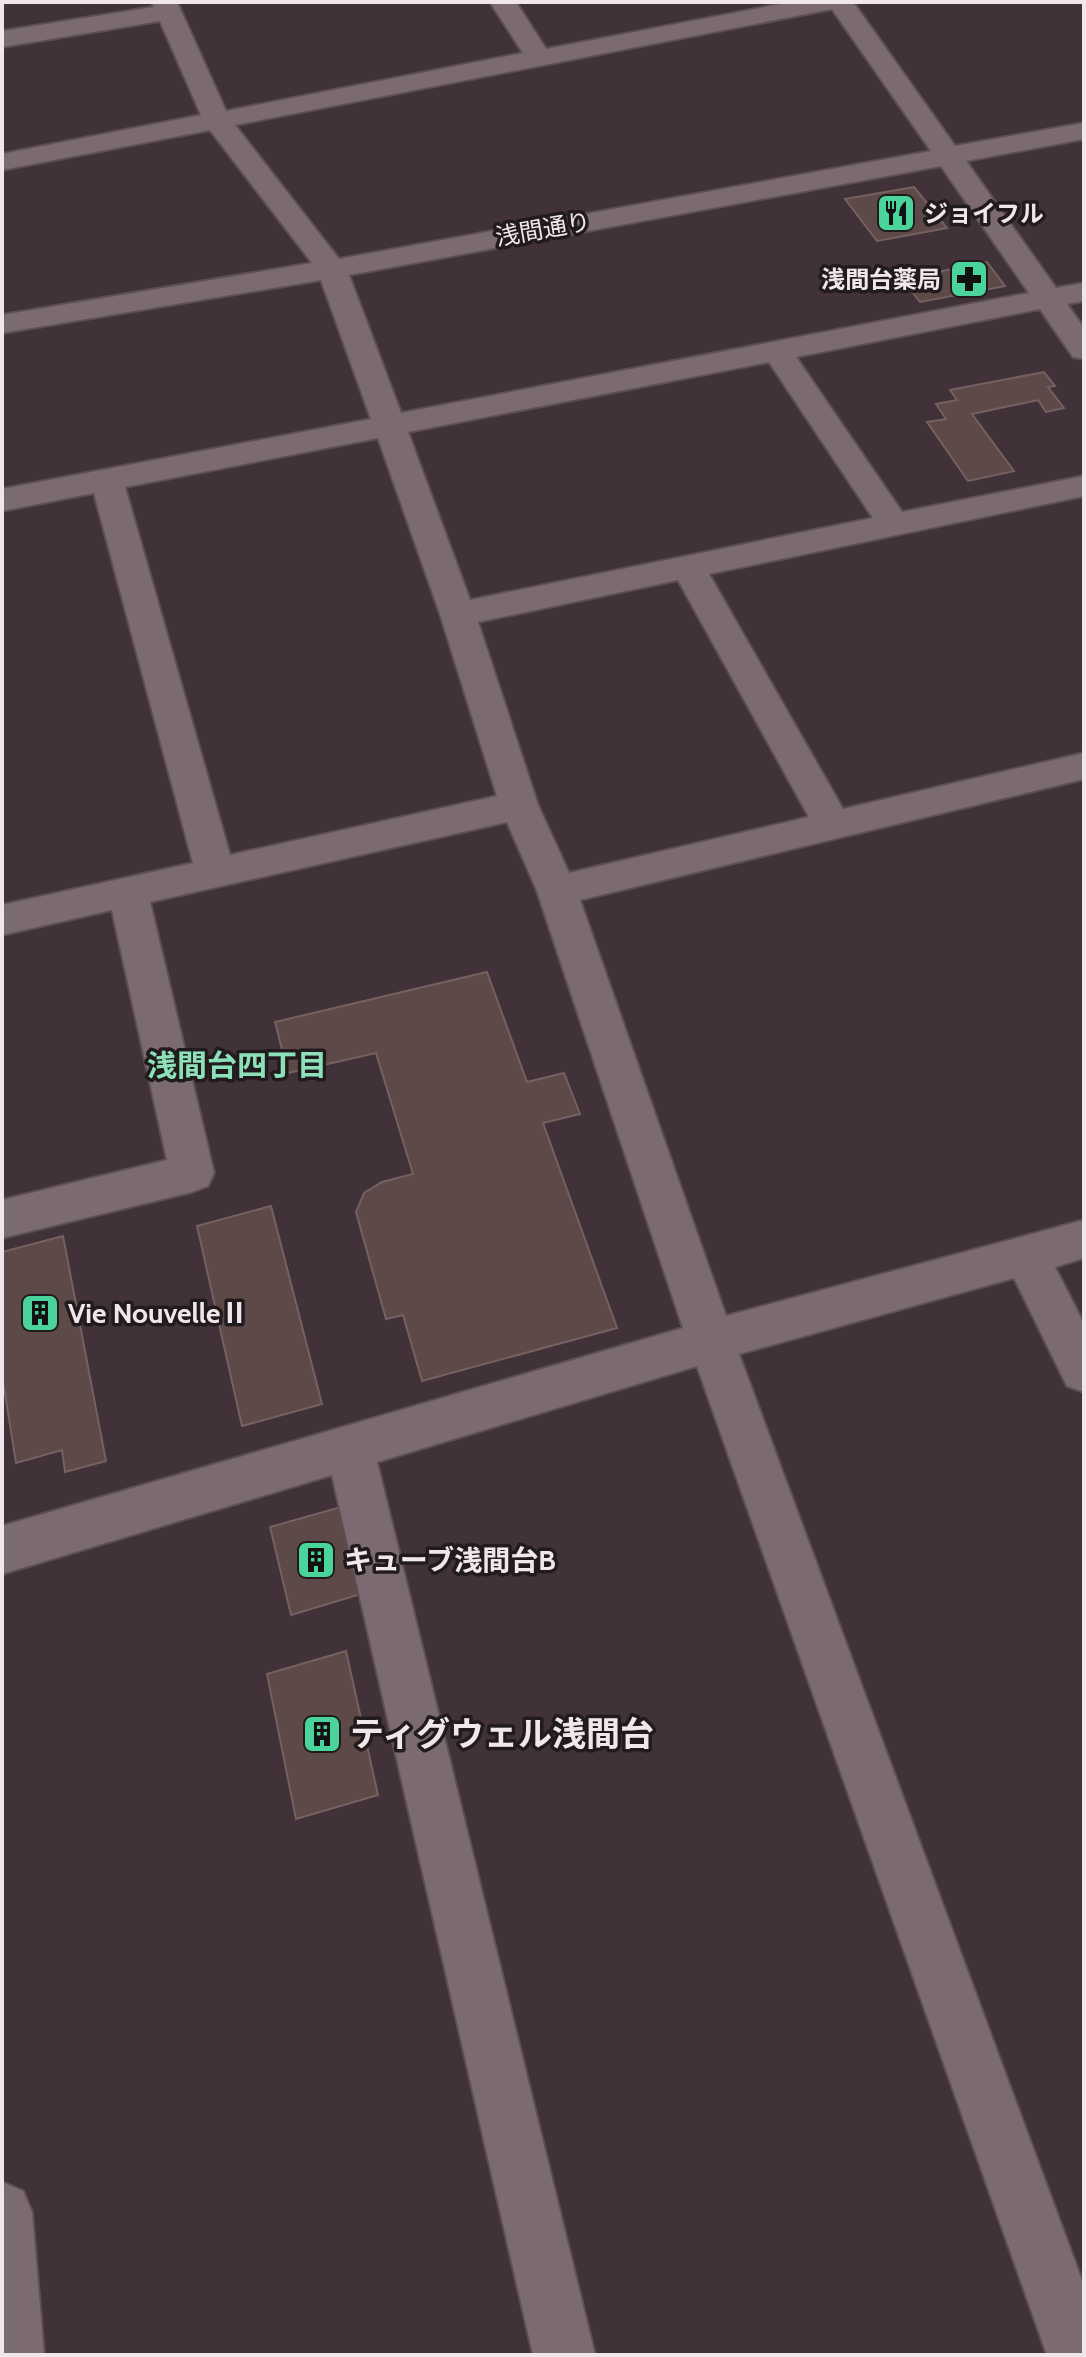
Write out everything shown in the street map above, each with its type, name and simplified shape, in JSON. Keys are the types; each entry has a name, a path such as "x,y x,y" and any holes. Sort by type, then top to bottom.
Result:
{"street":[{"path":"503,2 539,58"},
{"path":"2,162 830,2"},
{"path":"840,2 1084,350"},
{"path":"2,39 167,7 218,122 332,269 458,614 519,805 557,891 711,1341 1078,2355"},
{"name":"浅間通り","path":"2,324 332,269 1084,131"},
{"path":"2,500 1084,292"},
{"path":"778,353 894,525"},
{"path":"107,480 215,872"},
{"path":"458,614 1084,486"},
{"path":"688,567 833,825"},
{"path":"557,891 1084,766"},
{"path":"2,920 519,805"},
{"path":"2,1219 192,1173 128,892"},
{"path":"2,1550 711,1341 1084,1239"},
{"path":"1026,1256 1084,1371"},
{"path":"350,1448 564,2355"},
{"path":"2,2212 13,2355"}],"building":[{"name":"ジョイフル","path":"914,187 947,228 877,241 845,199"},
{"path":"987,262 1005,286 920,302 902,279"},
{"path":"1044,372 1055,386 1048,387 1064,408 1046,412 1038,400 972,414 1014,471 968,481 927,422 946,419 936,404 957,400 950,390"},
{"path":"487,972 527,1082 564,1073 580,1114 543,1123 617,1328 422,1381 403,1315 386,1319 356,1212 364,1193 382,1182 413,1174 376,1053 288,1073 275,1022"},
{"path":"271,1206 322,1404 242,1426 197,1226"},
{"name":"Vie NouvelleⅡ","path":"63,1236 106,1461 65,1472 62,1450 16,1463 2,1375 2,1252"},
{"name":"キューブ浅間台B","path":"341,1507 364,1593 291,1615 270,1527"},
{"name":"ティグウェル浅間台","path":"346,1651 378,1795 296,1819 267,1674"}],"place":[{"name":"ジョイフル","path":"896,213"},
{"name":"浅間台薬局","path":"969,279"},
{"name":"Vie NouvelleⅡ","path":"40,1313"},
{"name":"キューブ浅間台B","path":"316,1560"},
{"name":"ティグウェル浅間台","path":"322,1734"}],"district":[{"name":"浅間台四丁目","path":"237,1065"}]}
